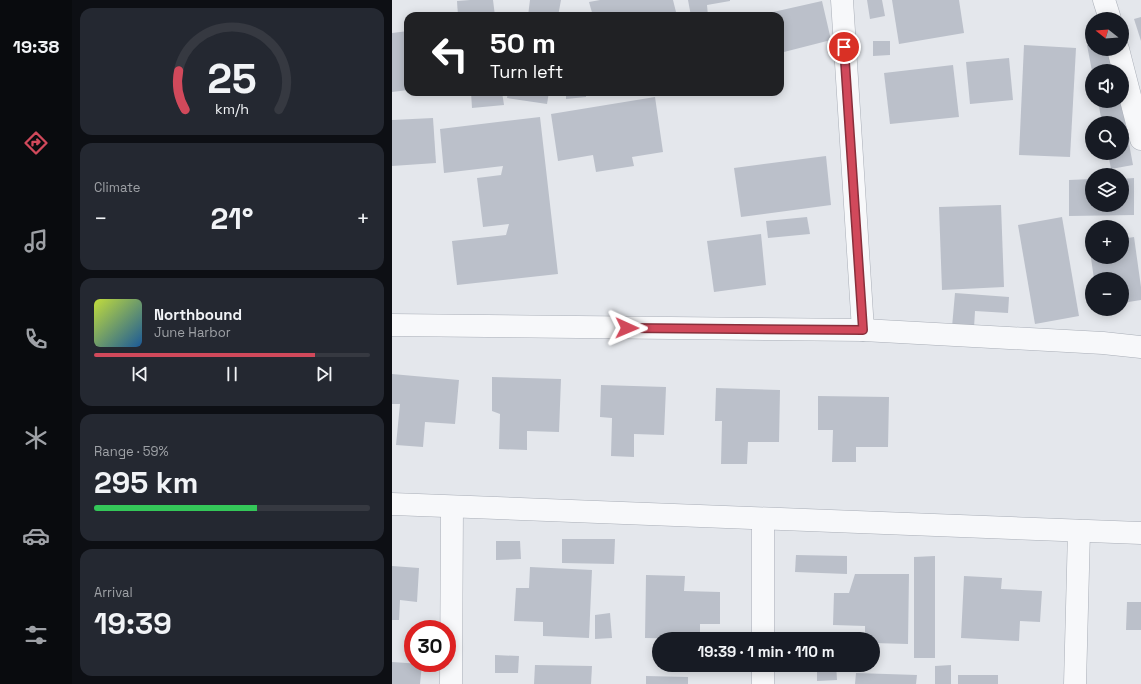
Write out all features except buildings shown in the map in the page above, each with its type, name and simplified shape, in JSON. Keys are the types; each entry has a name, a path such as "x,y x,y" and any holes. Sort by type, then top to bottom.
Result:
{"street":[{"path":"842,0 863,330"},
{"path":"1104,0 1108,12"},
{"path":"1120,56 1141,139"},
{"path":"392,325 863,330 1103,343 1141,347"},
{"path":"392,504 1141,533"},
{"path":"451,684 452,507"},
{"path":"763,518 763,632"},
{"path":"1075,684 1079,531"},
{"path":"763,672 763,684"}],"route":[{"path":"627,328 863,330 844,47"}]}
